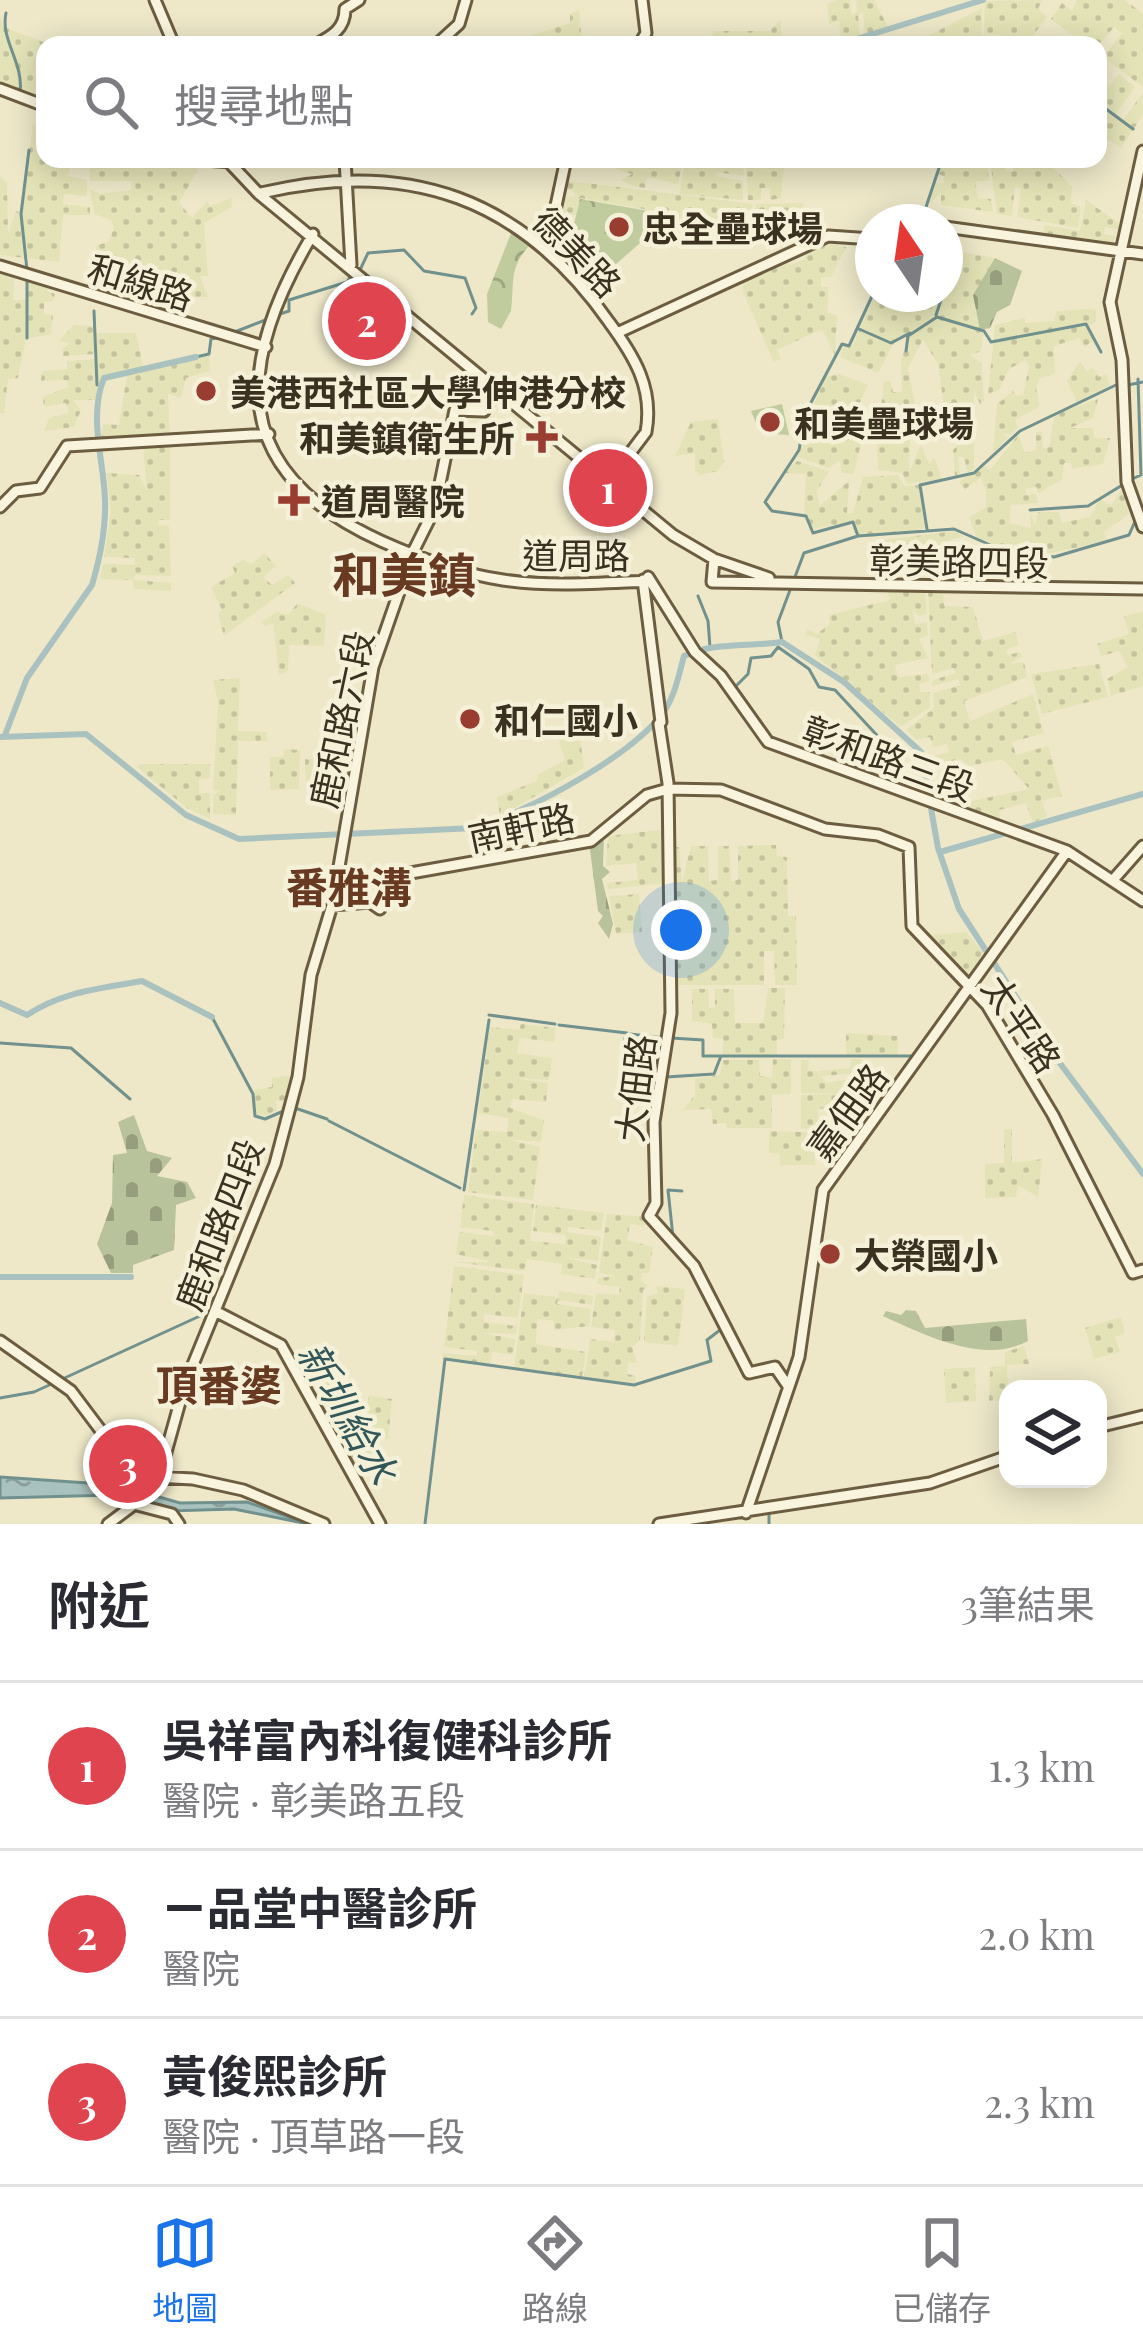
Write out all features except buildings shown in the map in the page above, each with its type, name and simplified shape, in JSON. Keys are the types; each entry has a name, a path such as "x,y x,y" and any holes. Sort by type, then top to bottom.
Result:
{"street":[{"path":"156,0 171,36"},
{"path":"331,36 345,21 345,9 359,0"},
{"path":"449,36 461,26 468,0"},
{"path":"642,0 644,36"},
{"path":"0,89 36,103"},
{"path":"1143,151 1110,308 1122,360 1127,482 1143,527"},
{"path":"236,168 673,535 714,559 772,580"},
{"path":"346,168 351,265"},
{"path":"547,248 564,168"},
{"name":"德美路","path":"262,193 347,184 396,185 467,199 515,223 547,248 617,333 644,378 648,422 644,441 609,481"},
{"path":"963,229 1143,254"},
{"name":"道周路","path":"314,236 283,295 265,347 262,403 267,434 289,474 339,516 415,554 523,579 645,580"},
{"path":"617,333 830,236 855,238"},
{"name":"和線路","path":"0,266 265,347"},
{"name":"鹿和路六段","path":"332,904 373,667 444,479 455,410 484,411 498,388"},
{"path":"0,507 16,491 40,488 67,446 267,434"},
{"path":"714,559 712,580 772,580"},
{"name":"彰和路三段","path":"645,580 768,742 1067,851 1143,901"},
{"name":"大佃路","path":"645,580 668,789 671,1013 654,1122 656,1203 649,1216 694,1266 749,1372 775,1367 788,1386"},
{"name":"彰美路四段","path":"772,580 1143,588"},
{"name":"太平路","path":"668,789 722,790 825,829 878,835 912,849 910,923 987,1005 1138,1272"},
{"name":"南軒路","path":"332,904 370,902 380,909 383,892 406,874 591,841 647,795 668,789"},
{"path":"1113,880 1143,846"},
{"name":"嘉佃路","path":"746,1513 799,1357 823,1190 1067,851"},
{"name":"鹿和路四段","path":"136,1504 153,1493 159,1480 183,1388 272,1176 311,975 332,904"},
{"path":"215,1311 280,1346 380,1524"},
{"path":"0,1341 76,1395 130,1473 243,1490 319,1522"},
{"path":"1107,1425 1143,1416"},
{"path":"659,1524 746,1513 766,1515 931,1483 999,1459"},
{"path":"108,1524 136,1504 172,1514 179,1524"}],"green space":[{"path":"850,0 852,15 857,12 856,0 874,0 889,29 865,35 863,12 858,15 860,36 840,36 839,21 829,24 827,4"},
{"path":"1042,0 1038,9 1047,17 1033,36 984,34 985,1"},
{"path":"1077,0 1125,0 1143,14 1143,87 1107,60 1107,52 1122,33 1114,27 1106,36 1075,36 1051,19 1062,3 1072,11"},
{"path":"982,8 981,36 928,36"},
{"path":"579,10 581,36 532,36 570,23 570,14"},
{"path":"0,14 3,27 36,39 36,97 0,83"},
{"path":"781,19 781,36 713,36 713,31 770,31"},
{"path":"1119,74 1135,87 1115,115 1123,120 1143,93 1143,115 1121,148 1107,142 1107,89"},
{"path":"33,124 36,168 70,168 68,176 87,180 87,196 64,194 63,204 90,207 90,215 63,215 59,262 28,258 26,245 25,258 0,255 0,176 7,182 8,233 16,211 22,213"},
{"path":"89,168 198,168 179,203 192,218 207,201 210,206 231,198 232,207 204,223 208,276 200,276 208,297 187,297 186,303 166,307 165,297 119,294 126,258 97,254 96,246 109,241 114,228 111,220 94,214 90,189 100,194 131,190 132,181 90,181"},
{"path":"681,168 678,184 647,177 645,188 621,180 632,174 616,169"},
{"path":"684,168 743,168 744,176 717,172 716,176 743,181 743,200 679,194"},
{"path":"746,168 784,168 781,198 770,200 770,188 761,188 761,200 748,200"},
{"path":"940,168 987,168 989,180 975,182 978,198 991,199 993,212 941,204 941,193 930,203 934,183 944,183 944,176 937,174"},
{"path":"991,168 1013,172 1014,168 1054,168 1072,187 1071,203 1081,207 1078,228 1017,217 1021,189 1015,186 1012,216 997,214"},
{"path":"562,180 753,204 747,234 683,233 681,223 664,225 661,212 580,198 576,215 560,214 560,198 575,196 573,190 560,190"},
{"path":"580,199 660,213 662,231 647,237 600,278 570,241"},
{"path":"1086,200 1117,222 1121,230 1105,227 1104,234 1115,236 1113,247 1042,236 1045,225 1080,231"},
{"path":"803,203 804,210 813,211 812,219 801,218 800,225 777,222 775,233 750,230 756,204"},
{"path":"514,226 535,240 516,266 511,311 501,329 488,322 487,294"},
{"path":"840,238 838,246 846,247 831,277 821,278 821,287 829,287 827,312 837,316 835,355 822,329 777,350 781,359 774,362 743,292 744,277 784,259 791,265 806,258 804,250"},
{"path":"963,252 995,258 974,306 983,335 981,351 970,355 982,363 984,401 980,404 974,391 974,469 968,473 964,457 958,457 960,474 955,476 953,450 959,443 953,442 954,420 938,420 937,408 944,406 938,364 923,340 908,368 917,414 903,403 910,434 909,472 921,445 929,464 934,457 942,479 907,484 902,473 878,470 884,381 890,381 893,392 902,392 901,359 912,331 894,343 878,373 840,357 843,347 852,347 867,312 963,312"},
{"path":"995,258 1022,271 1010,305 997,312 990,328 980,330 973,295"},
{"path":"0,272 15,275 13,300 28,300 28,277 50,283 47,291 55,294 53,301 44,302 44,314 53,315 51,334 26,339 18,378 8,379 4,413 0,413"},
{"path":"1096,310 1096,322 1086,327 1094,341 1084,347 1079,338 1054,346 1055,374 1040,378 1036,388 1040,406 1015,420 1018,428 1010,435 1002,433 1008,438 993,453 997,404 1013,391 1023,395 1029,366 1025,360 1009,369 999,390 988,395 995,325 1025,318 1025,323 1054,321 1057,311"},
{"path":"74,325 94,326 95,333 136,333 143,367 104,375 97,400 73,400 81,410 74,427 44,431 49,418 69,413 66,403 44,407 43,397 68,387 67,380 41,381 42,371 67,369 67,361 96,359 95,354 63,356 63,348 71,343 59,341"},
{"path":"209,356 210,371 186,378 181,398 168,394 170,441 101,439 103,424 119,425 127,375"},
{"path":"1080,361 1086,371 1093,368 1099,377 1106,374 1110,385 1077,402 1067,381"},
{"path":"839,374 868,385 853,418 863,434 854,474 842,473 840,460 829,468 798,457 809,419 820,422 824,409 814,404 826,377"},
{"path":"1098,399 1093,418 1070,428 1093,428 1094,438 1110,438 1103,464 1072,469 1071,463 1064,463 1062,480 1038,493 1037,487 1025,489 1026,495 1036,494 1038,503 1011,505 1009,523 1031,528 1030,512 1035,525 1038,512 1059,512 1062,523 1090,517 1100,499 1111,505 1126,484 1129,514 1104,532 1107,541 1042,555 1004,550 976,536 969,517 986,507 986,491 981,478 965,489 959,482 985,466 990,470 1019,434 1024,453 1036,450 1036,432 1042,432 1043,448 1049,447 1055,414"},
{"name":"和美壘球場","path":"782,404 789,435 760,433 751,411"},
{"path":"718,419 724,462 718,471 701,475 695,471 695,453 675,456 691,422"},
{"path":"143,447 170,447 170,520 159,520 158,525 169,526 171,576 135,575 134,580 171,583 171,591 134,589 133,580 100,579 103,564 135,565 134,558 104,557 111,510 106,473 139,475 147,491"},
{"path":"797,461 829,471 817,491 819,506 849,481 847,513 853,513 863,477 898,475 904,486 919,485 926,528 873,537 854,533 852,522 811,529 804,514 806,474 784,473"},
{"path":"956,531 963,537 950,540 951,557 930,565 922,544 905,548 900,562 893,554 886,560 883,540"},
{"path":"992,547 1044,559 1041,582 992,581"},
{"path":"264,553 276,566 263,577 272,585 288,575 295,583 224,636 218,614 222,610 211,587 235,573 232,566 243,560 252,564"},
{"path":"886,588 925,589 927,614 918,616 913,609 915,624 927,622 928,636 919,639 928,658 895,665 898,677 928,674 930,681 919,684 920,692 930,692 930,707 901,727 815,655 820,639 806,635 807,629 817,634 830,624 829,615 890,600"},
{"path":"928,588 943,589 944,606 973,607 983,641 1016,632 1018,645 1006,650 1008,655 1020,652 1022,656 1010,664 1024,662 1027,677 964,701 970,721 1033,694 1044,733 1012,742 1016,755 1048,746 1062,796 1042,801 1047,816 1033,823 1026,803 999,810 1000,818 994,821 953,805 1029,789 1003,759 969,766 960,759 937,764 935,756 949,752 947,744 933,747 930,737 917,740 906,730 934,708 933,693 960,685 958,679 932,686 933,680 956,673 954,668 932,674"},
{"path":"298,603 326,615 324,646 289,645 288,671 279,675 273,623 265,627 262,621 277,612 288,615"},
{"path":"1143,612 1143,686 1111,696 1107,679 1128,667 1119,651 1101,656 1097,644 1129,634 1124,616"},
{"path":"1099,664 1108,697 1042,714 1031,674"},
{"path":"240,678 238,731 267,732 267,741 238,741 236,815 213,814 213,795 219,791 213,790 218,702 213,680"},
{"path":"569,731 580,737 584,768 500,816 497,797 537,781 537,775 565,760 557,735"},
{"path":"284,749 300,750 299,789 270,790 270,757 283,757"},
{"path":"305,759 330,759 328,770 351,771 348,788 334,788 332,783 331,788 306,789"},
{"path":"210,764 210,778 199,779 199,793 210,793 210,819 187,808 137,767"},
{"path":"604,833 603,866 610,872 602,879 613,924 609,939 598,923 603,916 598,911 589,842"},
{"path":"667,833 667,863 660,868 667,869 667,883 608,889 607,883 638,880 636,863 606,866 608,836"},
{"path":"776,845 777,856 787,857 788,916 796,916 797,985 775,985 774,951 764,951 764,985 672,985 671,917 699,916 697,904 672,906 672,847 679,847 682,882 691,846 708,846 709,881 718,880 718,846 729,846 731,881 738,880 738,846"},
{"path":"639,894 642,932 616,934 609,896"},
{"path":"966,932 989,959 969,986 923,936"},
{"path":"768,988 785,988 784,1039 777,1040 777,1055 723,1055 723,1039 713,1038 712,1024 692,1021 692,989 708,989 709,1008 715,1007 715,989 734,989 735,1023 763,1023"},
{"path":"521,1024 556,1028 554,1042 520,1038 517,1053 552,1058 549,1080 514,1078 548,1083 546,1102 512,1099 510,1108 544,1120 541,1142 506,1139 540,1147 533,1200 468,1192 476,1130 507,1132 509,1118 478,1113 490,1027 519,1030"},
{"path":"846,1033 898,1036 898,1055 846,1056"},
{"path":"773,1059 791,1059 791,1094 772,1095 772,1128 727,1128 726,1123 713,1124 711,1109 683,1110 695,1095 695,1079 720,1075 723,1060 759,1060 760,1076 772,1077"},
{"path":"851,1059 861,1059 861,1093 851,1093 851,1115 844,1116 844,1128 826,1128 825,1108 818,1109 819,1128 801,1129 801,1095 837,1094 801,1093 801,1060 809,1060 808,1070 817,1071 826,1083 850,1079 850,1074 821,1076 819,1071 850,1068"},
{"path":"296,1075 289,1100 276,1101 277,1110 265,1116 255,1114 254,1090 272,1087 272,1078"},
{"path":"134,1115 147,1151 172,1158 157,1176 187,1182 196,1198 176,1205 174,1250 133,1265 133,1273 111,1273 97,1244 112,1203 113,1155 127,1153 118,1122"},
{"path":"1004,1129 1012,1129 1012,1163 1042,1159 1038,1197 1018,1185 1016,1197 985,1198 985,1164 1004,1163"},
{"path":"769,1131 815,1132 815,1165 780,1165 779,1154 769,1153"},
{"path":"464,1195 534,1204 530,1241 565,1244 566,1235 533,1231 536,1205 604,1213 601,1231 568,1227 567,1232 601,1237 598,1261 563,1257 597,1265 595,1279 561,1274 562,1264 527,1259 525,1271 455,1262 491,1262 456,1254 459,1232 494,1236 493,1231 460,1227"},
{"path":"607,1214 647,1217 645,1226 630,1224 627,1240 653,1247 649,1273 643,1273 641,1280 648,1286 643,1290 640,1340 632,1347 637,1363 628,1363 627,1374 636,1376 635,1384 584,1378 590,1339 614,1342 615,1330 591,1327 596,1293 619,1295 620,1287 597,1284 598,1278 616,1276 599,1273"},
{"path":"454,1266 524,1275 518,1318 484,1314 484,1322 517,1326 516,1334 481,1333 516,1339 513,1355 492,1352 490,1366 442,1359 443,1353 477,1356 477,1351 444,1347"},
{"path":"655,1286 685,1289 678,1346 644,1342 647,1297 658,1293"},
{"path":"559,1291 593,1296 592,1305 558,1300 557,1304 591,1309 589,1326 554,1330 554,1321 537,1319 536,1344 586,1352 582,1377 514,1368 524,1293 558,1297"},
{"path":"886,1311 901,1315 916,1311 925,1328 1026,1319 1028,1341 1011,1348 973,1349 935,1339 883,1316"},
{"path":"1121,1317 1125,1333 1115,1337 1120,1352 1094,1359 1085,1328"},
{"path":"310,1345 334,1348 327,1397 320,1400 296,1357 308,1358"},
{"path":"1024,1346 1029,1364 1007,1365 1007,1380 999,1380 999,1400 989,1401 990,1367 1005,1366 1005,1352"},
{"path":"975,1367 976,1401 946,1403 944,1369"},
{"path":"342,1393 363,1396 357,1439 361,1448 384,1452 382,1468 354,1464 343,1444 346,1437 335,1436 318,1404"},
{"path":"369,1396 392,1399 388,1439 360,1437"}],"water":[{"path":"0,1477 117,1485 180,1503 247,1502 308,1524 234,1509 168,1511 114,1495 0,1498"}],"waterway":[{"path":"866,36 983,0"},
{"path":"6,13 20,92"},
{"path":"1107,110 1133,129"},
{"path":"27,270 21,214 29,150"},
{"path":"927,204 939,168"},
{"path":"359,272 368,253 404,250 424,271 465,278 476,308 472,314"},
{"path":"277,315 289,311 289,300 347,282 351,276"},
{"path":"27,280 27,338"},
{"path":"94,311 97,385"},
{"path":"858,536 853,522 813,533 806,516 772,511 765,502 799,450 806,412 842,344 849,346 865,312"},
{"path":"906,351 908,336 937,317 984,331 991,342 1086,324 1101,352"},
{"path":"232,333 268,319"},
{"path":"859,329 891,343 910,333"},
{"path":"196,357 209,354 211,339 217,338"},
{"path":"5,735 27,678 95,575 105,511 97,424 104,378 196,357"},
{"path":"1132,479 1141,475 1138,379"},
{"path":"1128,385 1143,382"},
{"path":"927,529 920,485 974,473 1020,431 1118,384"},
{"path":"1030,510 1088,506 1124,484"},
{"path":"782,642 778,622 804,553 858,536 954,529 1004,551 1054,557 1129,535 1136,519"},
{"path":"698,596 708,621 710,647"},
{"path":"0,737 86,734 186,815 239,839 475,828 553,794 637,739 670,701 684,656 719,647 782,642 844,682 921,752 938,848 959,909 1053,1054 1143,1174"},
{"path":"733,689 748,674 751,658 771,656 778,647 809,669 819,687 835,690 886,745"},
{"path":"940,852 1143,794"},
{"path":"0,1003 27,1015 68,996 142,981 212,1017"},
{"path":"489,1015 555,1024"},
{"path":"212,1017 253,1094 255,1116 265,1119 286,1110"},
{"path":"464,1190 489,1020"},
{"path":"559,1025 627,1033"},
{"path":"630,1034 665,1038"},
{"path":"625,1038 623,1063 666,1077 714,1074 721,1056"},
{"path":"671,1038 703,1040 703,1056 914,1056"},
{"path":"0,1043 71,1048 130,1099"},
{"path":"295,1108 327,1119"},
{"path":"329,1121 460,1188"},
{"path":"673,1237 668,1190 682,1191"},
{"path":"0,1277 131,1277"},
{"name":"新圳給水","path":"0,1398 34,1392 213,1310"},
{"path":"425,1524 445,1359 634,1385 711,1361 707,1340 720,1330"},
{"path":"769,1512 769,1524"}],"place":[{"name":"忠全壘球場","path":"619,227"},
{"name":"ㄧ品堂中醫診所","path":"367,321"},
{"name":"美港西社區大學伸港分校","path":"206,391"},
{"name":"和美壘球場","path":"770,422"},
{"name":"和美鎮衛生所","path":"542,437"},
{"name":"吳祥富內科復健科診所","path":"608,488"},
{"name":"道周醫院","path":"294,500"},
{"name":"和仁國小","path":"470,719"},
{"name":"大榮國小","path":"830,1254"},
{"name":"黃俊熙診所","path":"128,1464"}],"district":[{"name":"和美鎮","path":"404,573"},
{"name":"番雅溝","path":"349,886"},
{"name":"頂番婆","path":"219,1384"}]}
